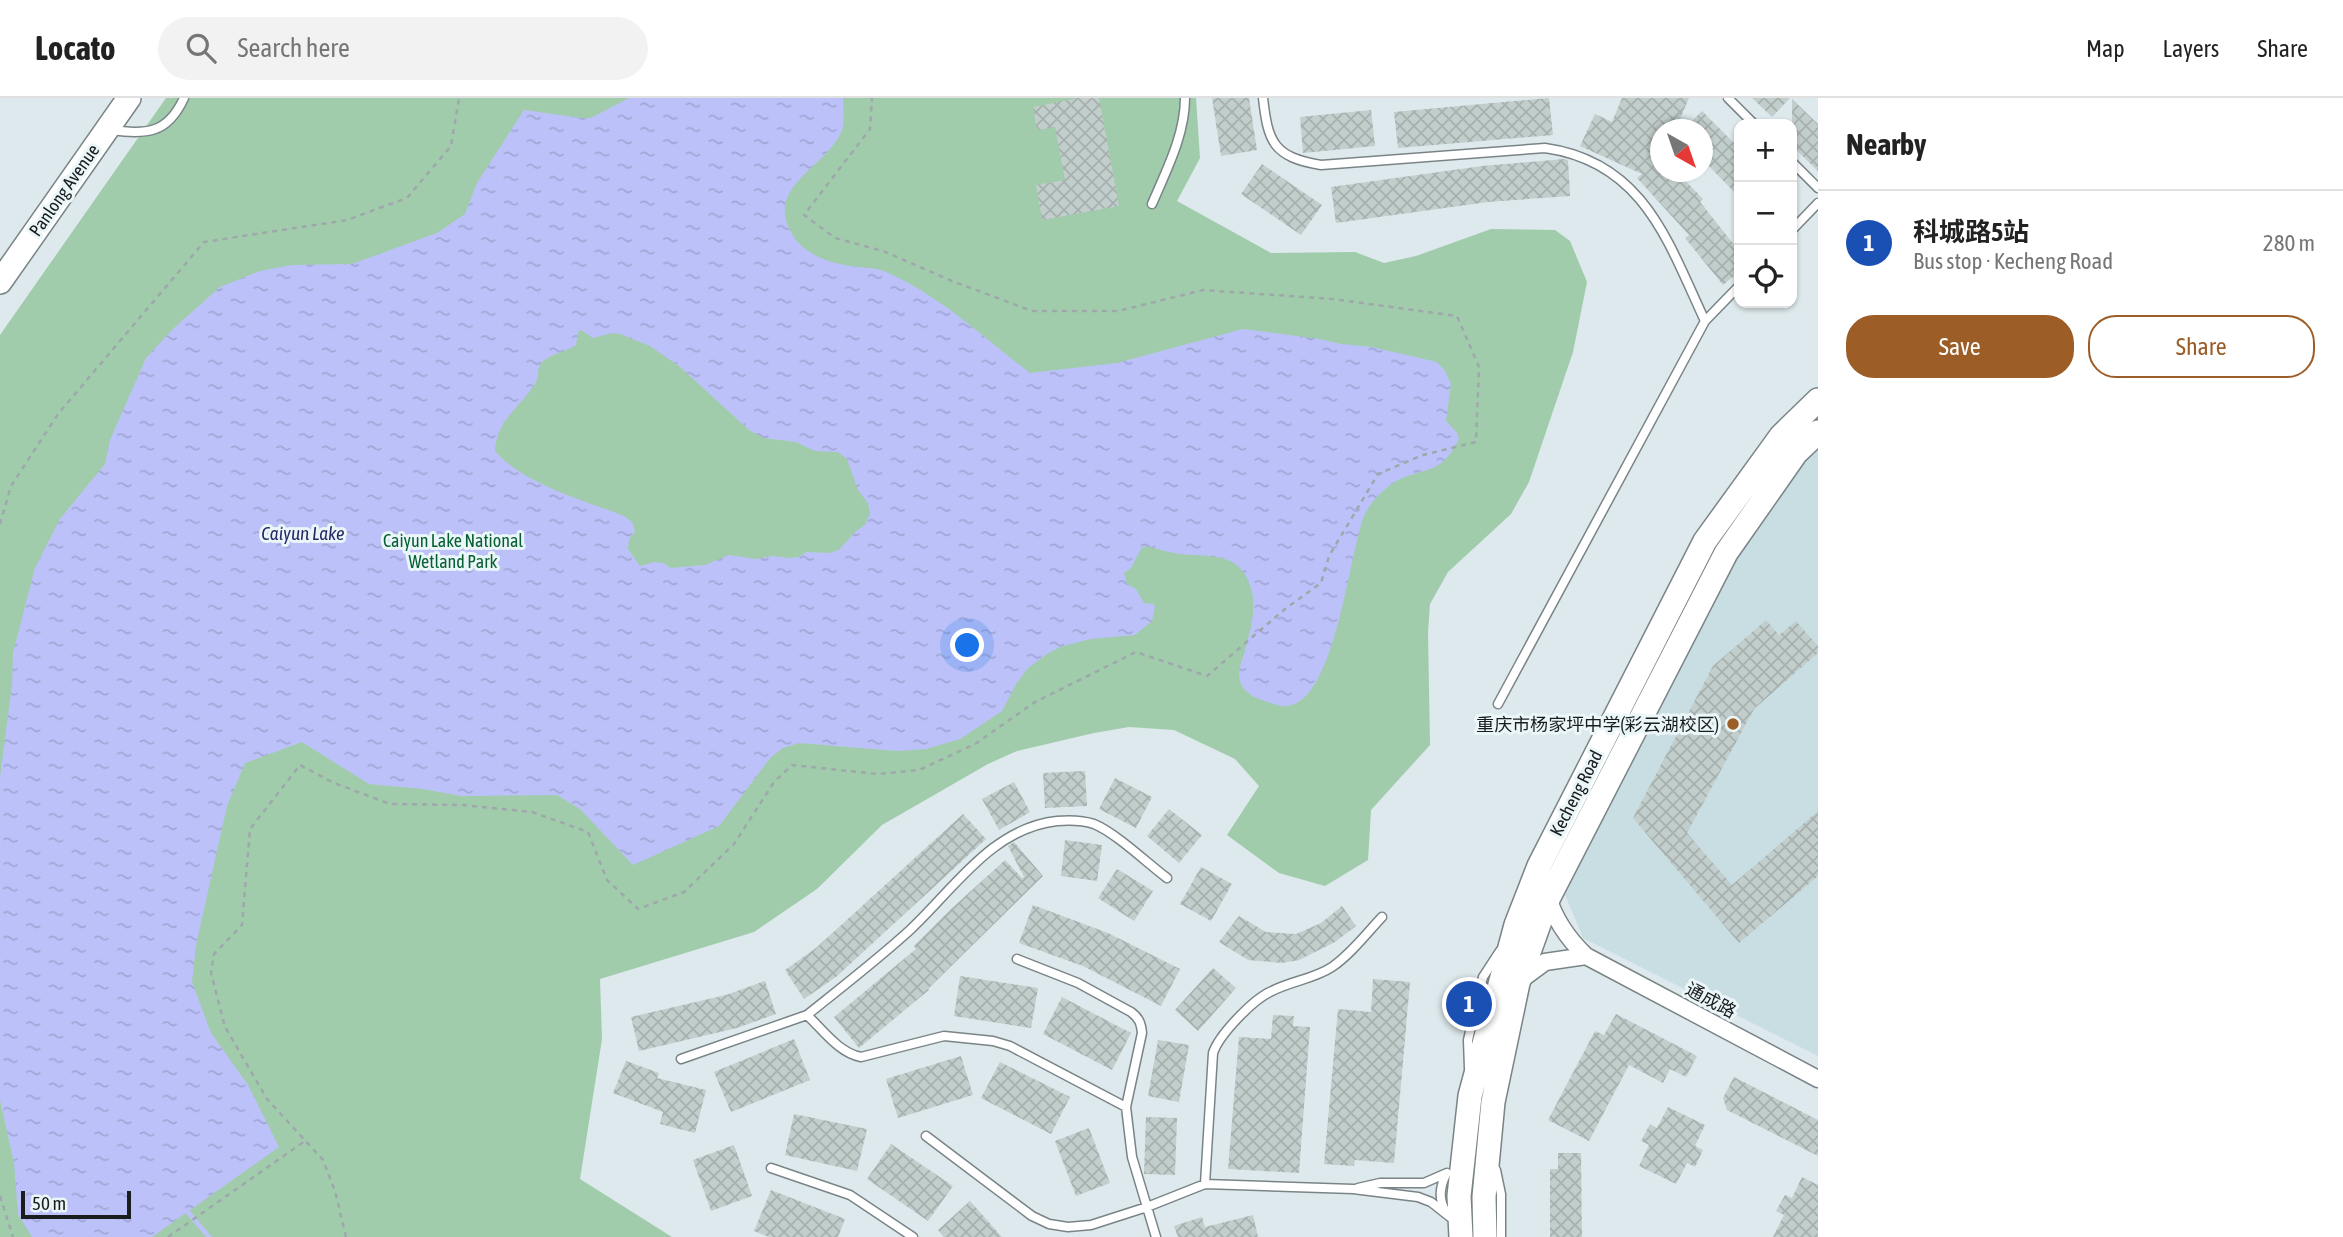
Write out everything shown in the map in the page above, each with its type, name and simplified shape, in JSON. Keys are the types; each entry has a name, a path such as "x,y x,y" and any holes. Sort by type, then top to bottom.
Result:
{"main road":[{"name":"Panlong Avenue","path":"0,257 111,98"},
{"name":"Panlong Avenue","path":"0,282 129,98"},
{"name":"Kecheng Road","path":"1457,1228 1470,1096 1516,925 1539,866 1705,541 1781,436 1818,400"},
{"name":"Kecheng Road","path":"1485,1237 1484,1197 1493,1102 1518,983 1548,899 1726,552 1796,453 1818,432"}],"street":[{"name":"通成路","path":"1539,866 1548,899 1561,928 1586,956 1818,1079"},
{"path":"1518,983 1545,962 1586,956"}],"lane":[{"path":"107,130 135,133 159,128 179,110 184,98"},
{"path":"1152,204 1174,153 1185,98"},
{"path":"1263,98 1267,130 1273,144 1304,162 1321,164 1545,148 1570,151 1595,162 1637,194 1653,215 1705,321"},
{"path":"1728,98 1749,119"},
{"path":"1797,167 1818,188"},
{"path":"1797,225 1818,203"},
{"path":"1498,704 1705,321 1734,291"},
{"path":"681,1059 807,1015 912,928 983,856 1005,839 1034,825 1063,821 1093,824 1167,878"},
{"path":"1206,1184 1213,1053 1221,1037 1270,991 1321,974 1334,966 1382,917"},
{"path":"1017,959 1078,983 1138,1017 1142,1033 1126,1107 1132,1157 1156,1237"},
{"path":"807,1015 842,1049 852,1055 861,1056 944,1036 993,1041 1010,1046 1126,1107"},
{"path":"926,1136 1032,1216 1049,1224 1068,1227 1091,1225 1206,1184 1353,1189 1418,1196 1431,1202 1457,1228"},
{"path":"1489,1140 1501,1194 1501,1237"},
{"path":"1457,1228 1442,1205 1441,1187 1447,1173 1463,1153"},
{"path":"771,1168 850,1195 913,1237"},
{"path":"1353,1189 1380,1183 1424,1183 1447,1173"}],"path":[{"path":"0,523 11,486 58,414 204,242 347,220 407,198 451,146 460,98"},
{"path":"346,1237 335,1191 323,1160 267,1099 225,1027 211,974 214,954 243,925 250,829 300,765 334,783 390,804 463,805 532,812 588,832 607,880 638,909 684,892 734,844 774,782 792,765 877,774 919,770 975,744 1035,702 1136,652 1207,676 1285,609 1321,583 1329,556 1378,474 1423,455 1476,442 1479,367 1457,316 1333,299 1203,290 1118,311 1032,311 883,251 835,238 804,215 870,129 872,98"},
{"path":"168,1237 305,1141"},
{"path":"0,1196 13,1237"}],"shaded area":[{"name":"重庆市杨家坪中学(彩云湖校区)","path":"1818,446 1818,1056 1583,938 1563,890 1733,557 1804,459"}],"green space":[{"name":"Caiyun Lake National Wetland Park","path":"166,98 1196,98 1200,158 1177,201 1271,253 1355,252 1384,263 1416,256 1491,229 1555,230 1570,241 1587,282 1573,352 1529,482 1511,514 1448,572 1430,604 1430,745 1371,810 1368,860 1325,886 1279,873 1227,835 1259,786 1235,759 1174,730 1129,727 1017,751 988,764 882,825 817,889 754,932 600,979 602,1039 580,1179 672,1237 0,1237 0,335"}],"water":[{"name":"Caiyun Lake","path":"629,98 843,98 843,126 837,140 794,186 785,206 787,224 793,235 800,245 817,256 837,264 880,270 906,282 961,318 1030,373 1117,363 1243,329 1372,347 1437,362 1451,384 1446,421 1459,439 1451,453 1440,464 1395,482 1370,505 1358,535 1329,654 1317,680 1303,698 1287,706 1253,696 1246,691 1240,680 1252,623 1253,603 1249,583 1238,566 1216,557 1176,553 1145,546 1131,568 1124,573 1127,584 1136,589 1144,603 1153,604 1155,607 1152,621 1135,635 1090,639 1060,647 1047,654 1028,668 1002,711 960,739 926,749 897,751 799,743 783,748 771,757 719,826 633,865 580,809 557,795 461,796 369,784 302,742 245,763 227,806 196,945 192,982 211,1033 248,1085 279,1147 152,1237 32,1237 18,1214 14,1163 0,1100 0,777 12,685 13,653 35,568 60,519 105,464 110,440 146,358 173,329 220,287 260,271 292,265 352,264 437,233 465,214 477,183 524,110 591,118","holes":["581,330 593,338 612,333 620,334 650,346 679,366 749,430 764,438 796,442 815,451 838,452 847,459 858,490 868,503 870,513 865,525 839,550 829,553 806,552 799,557 773,556 756,559 729,555 705,565 671,568 654,562 640,566 628,549 629,539 635,531 632,522 624,516 537,482 521,473 495,451 496,440 504,422 536,382 542,362 576,345 578,332"]}],"building":[{"path":"1079,98 1099,98 1119,206 1042,220 1036,185 1065,180 1055,127 1037,130 1033,107"},
{"path":"1212,98 1249,98 1257,150 1221,156"},
{"path":"1549,98 1553,135 1398,148 1394,112"},
{"path":"1622,98 1689,98 1680,119 1650,119 1650,182 1687,182 1703,199 1700,202 1734,245 1734,276 1723,285 1685,238 1689,235 1637,178 1642,174 1580,146 1595,114 1612,122"},
{"path":"1752,98 1790,98 1772,117"},
{"path":"1792,99 1818,124 1818,171 1797,151 1797,119 1792,119"},
{"path":"1371,110 1375,146 1303,153 1300,117"},
{"path":"1702,111 1710,119 1694,119"},
{"path":"1713,122 1734,143 1734,192 1713,170"},
{"path":"1568,160 1570,196 1488,202 1336,223 1331,187 1482,166"},
{"path":"1262,164 1322,205 1301,235 1241,194"},
{"path":"1766,620 1779,635 1796,621 1818,646 1818,653 1754,709 1687,833 1732,885 1818,811 1818,876 1739,943 1633,818 1713,666"},
{"path":"1085,771 1087,806 1045,808 1043,773"},
{"path":"1115,778 1152,797 1136,828 1099,809"},
{"path":"1014,782 1030,812 999,830 982,799"},
{"path":"1169,809 1202,835 1179,863 1147,836"},
{"path":"963,814 986,839 836,977 804,999 785,970 816,948"},
{"path":"1065,840 1102,845 1097,881 1061,876"},
{"path":"1014,842 1043,876 929,990 859,1048 834,1017 916,949 914,946 950,910 1005,860 1024,877 1008,846"},
{"path":"1201,867 1232,884 1211,921 1180,904"},
{"path":"1117,869 1153,891 1134,921 1098,898"},
{"path":"1033,905 1108,933 1180,969 1161,1006 1083,966 1019,943"},
{"path":"1342,906 1356,926 1335,942 1299,960 1282,963 1248,960 1219,942 1239,916 1266,932 1296,934 1321,923"},
{"path":"1213,968 1236,988 1198,1031 1175,1010"},
{"path":"960,976 1038,988 1031,1028 954,1016"},
{"path":"1373,979 1410,982 1394,1163 1355,1160 1354,1166 1324,1164 1338,1009 1371,1012"},
{"path":"765,981 776,1014 737,1028 639,1051 631,1017 726,995"},
{"path":"1062,997 1131,1033 1112,1070 1043,1034"},
{"path":"1616,1014 1697,1056 1686,1077 1670,1069 1663,1083 1629,1065 1589,1141 1548,1120 1595,1031 1604,1035"},
{"path":"1273,1015 1294,1016 1293,1026 1310,1027 1299,1173 1228,1169 1239,1037 1271,1039"},
{"path":"794,1039 810,1080 731,1112 714,1072"},
{"path":"1158,1040 1189,1045 1179,1102 1148,1096"},
{"path":"961,1056 973,1095 898,1118 886,1079"},
{"path":"626,1061 659,1073 657,1078 706,1090 695,1133 660,1124 663,1112 613,1093"},
{"path":"1000,1062 1070,1097 1051,1134 981,1098"},
{"path":"1734,1077 1818,1120 1818,1156 1727,1110 1723,1098"},
{"path":"1668,1107 1705,1125 1695,1146 1703,1150 1695,1167 1687,1163 1676,1184 1639,1166 1649,1145 1641,1141 1650,1124 1657,1128"},
{"path":"794,1114 867,1129 857,1171 785,1155"},
{"path":"1146,1117 1177,1118 1175,1175 1144,1174"},
{"path":"1089,1128 1110,1183 1076,1196 1055,1141"},
{"path":"891,1144 953,1186 928,1221 867,1179"},
{"path":"734,1145 752,1196 711,1211 693,1160"},
{"path":"1558,1153 1581,1153 1582,1237 1550,1237 1550,1169 1558,1169"},
{"path":"1802,1177 1818,1185 1818,1237 1773,1237 1784,1215 1776,1211 1785,1195 1792,1198"},
{"path":"771,1190 845,1219 838,1237 769,1237 754,1231"},
{"path":"970,1201 1002,1237 944,1237 938,1230"},
{"path":"1253,1215 1258,1237 1178,1237 1174,1226 1202,1217 1205,1227"}],"waterway":[{"path":"188,1212 209,1237"}],"place":[{"name":"重庆市杨家坪中学(彩云湖校区)","path":"1733,724"},
{"name":"科城路5站","path":"1469,1004"}]}
